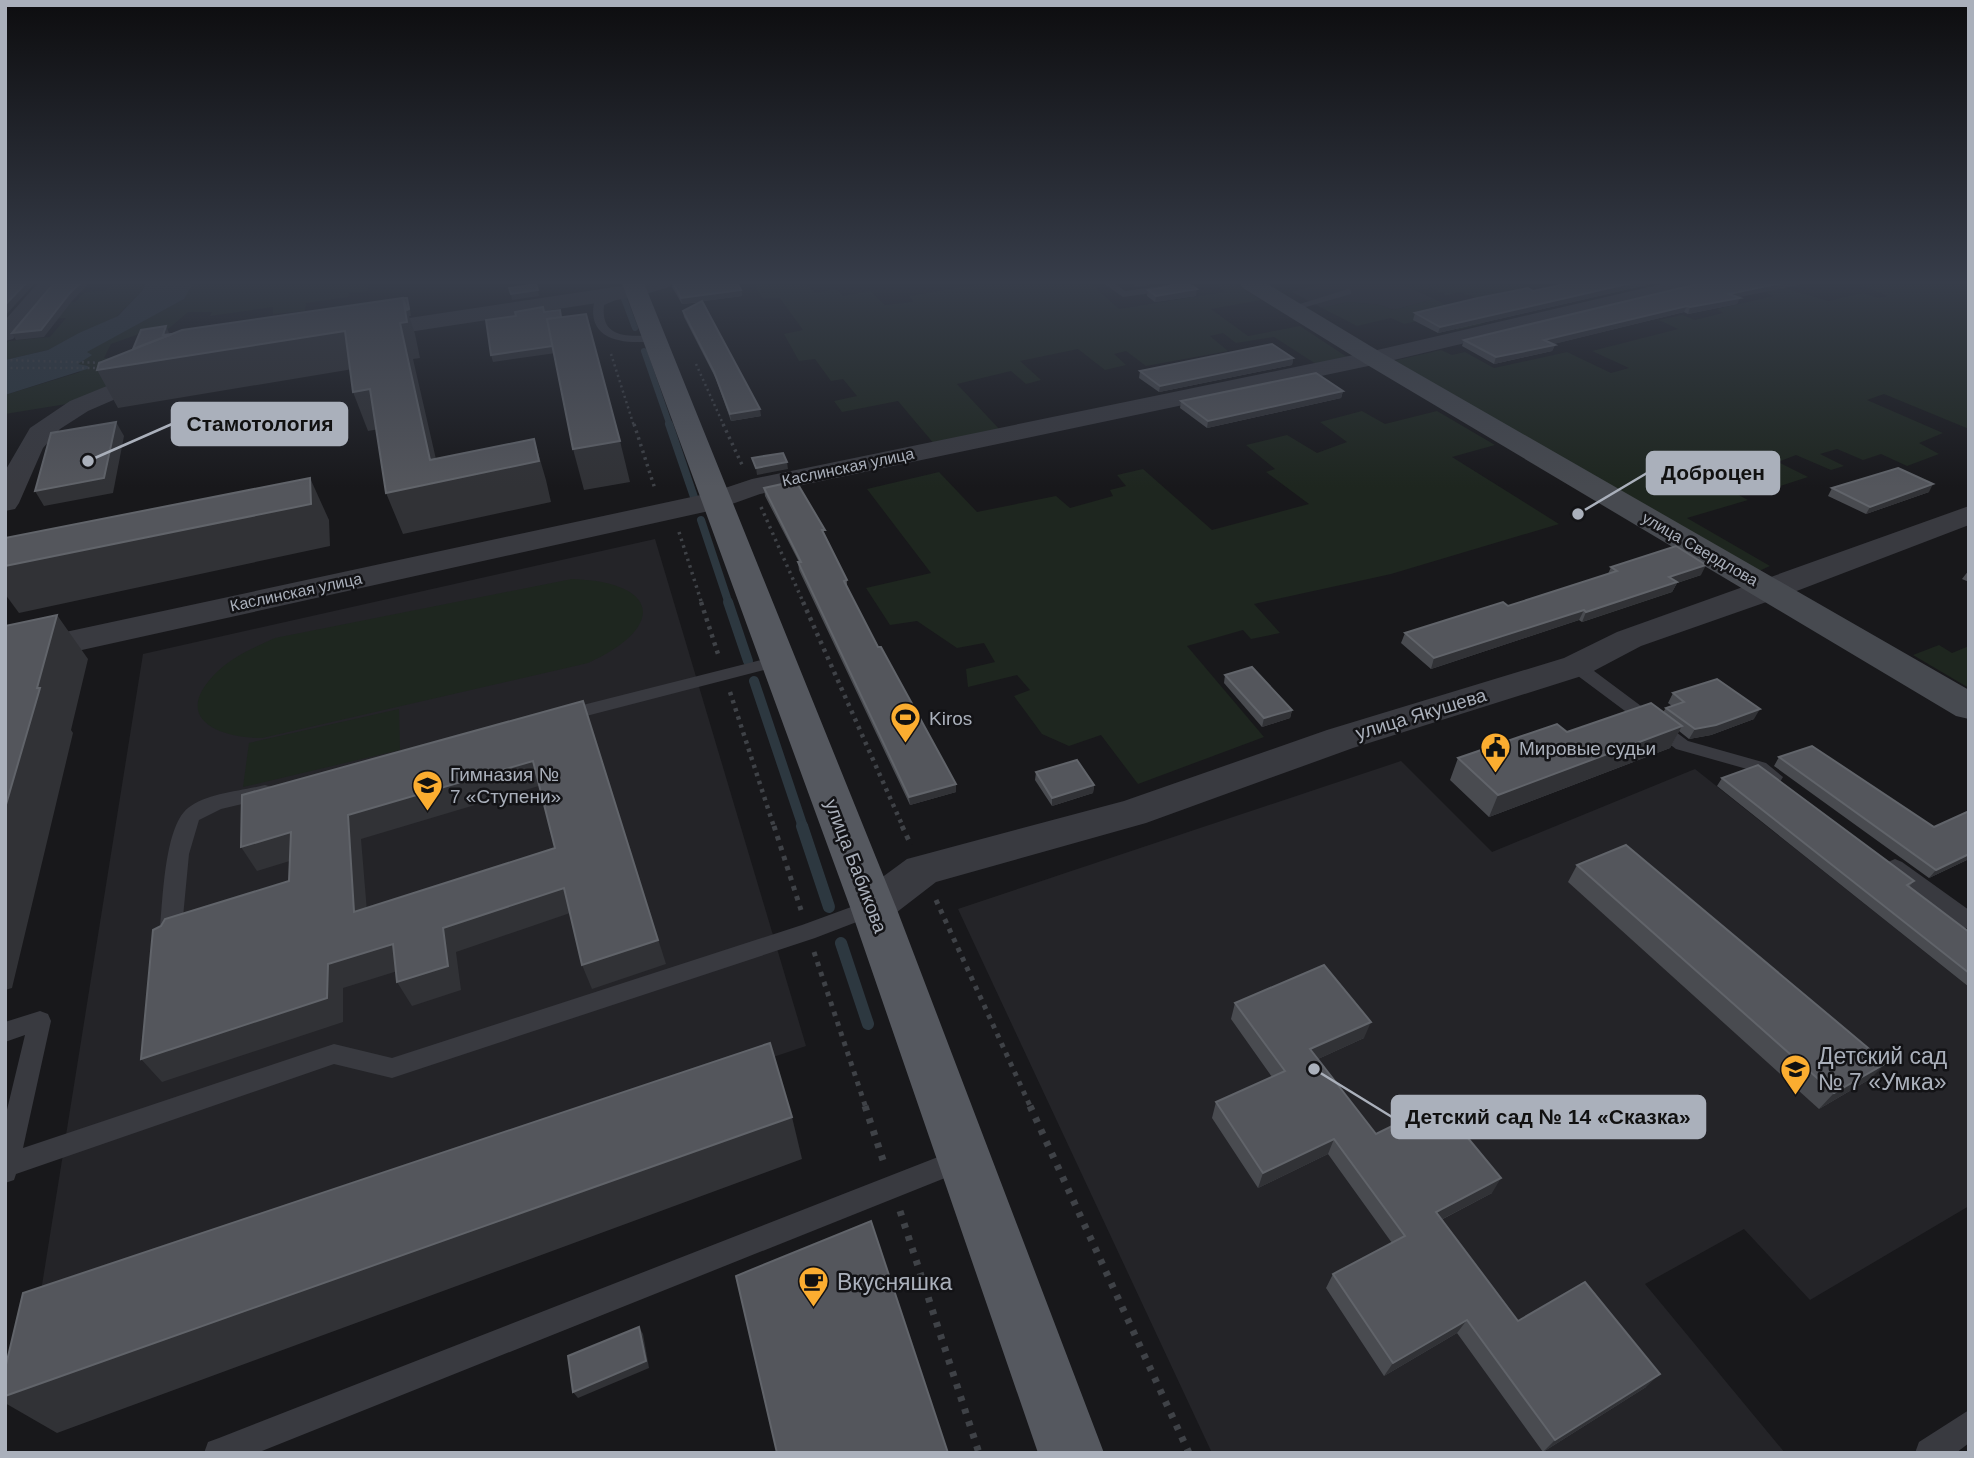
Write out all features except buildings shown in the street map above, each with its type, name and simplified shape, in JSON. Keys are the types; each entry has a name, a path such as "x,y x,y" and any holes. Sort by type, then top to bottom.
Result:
{"main road":[{"name":"улица Бабикова","path":"642,351 718,500 777,662 873,906 1071,1453"}],"street":[{"name":"улица Свердлова","path":"1362,351 1969,707"},
{"name":"Каслинская улица","path":"5,656 718,500 752,487 1403,351"},
{"path":"5,503 37,436 44,430 80,407 181,363"},
{"name":"улица Якушева","path":"873,906 922,870 1132,813 1340,739 1576,666 1629,639 1770,590 1969,515"}],"lane":[{"path":"545,720 777,662"},
{"path":"1576,666 1682,745 1760,767 1793,791"},
{"path":"170,943 182,832 192,815 214,806 280,789"},
{"path":"1881,856 1969,921"},
{"path":"6,1168 334,1054 391,1068 808,932 873,906"},
{"path":"5,1032 40,1021 6,1168"},
{"path":"219,1453 964,1158"},
{"path":"1930,1453 1969,1425"}],"path":[{"path":"611,351 657,495 672,510 979,1453"},
{"path":"5,360 85,361"},
{"path":"5,368 87,369"}],"shaded area":[{"path":"5,351 44,351 5,360"},
{"path":"44,351 89,351 92,355 78,364 88,366 87,369 5,395 5,360"},
{"path":"107,351 104,358 127,359 155,371 85,401 5,414 5,395 80,372 77,364 91,355 86,352"},
{"path":"793,351 1068,351 1020,361 1041,380 1026,384 1011,371 957,384 1001,431 935,445 898,401 842,412 834,401 857,396 843,379 831,381 815,359 799,361"},
{"path":"1081,351 1126,351 1114,354 1126,365 1105,370"},
{"path":"1126,351 1228,351 1146,366"},
{"path":"1296,351 1338,351 1347,357 1316,364"},
{"path":"1436,351 1452,355 1465,352 1494,368 1567,352 1611,373 1629,368 1592,351 1969,351 1969,429 1884,394 1867,400 1943,433 1919,443 1939,454 1907,466 1881,454 1863,460 1837,449 1820,454 1844,466 1831,470 1796,455 1778,462 1808,477 1765,491 1750,484 1731,491 1748,500 1687,518 1770,566 1759,571 1393,361"},
{"path":"1362,411 1385,424 1437,411 1495,445 1452,457 1559,524 1391,574 1254,604 1280,633 1251,639 1243,630 1187,646 1264,737 1138,784 1101,735 1069,746 1042,734 1014,696 1030,690 1017,675 968,687 966,669 995,662 984,643 957,648 917,621 890,625 866,588 931,573 867,489 939,472 977,512 1056,496 1070,508 1113,496 1110,490 1126,486 1117,475 1143,469 1212,530 1309,504 1266,472 1275,469 1246,445 1287,435 1317,453 1347,442 1320,422"},
{"name":"Гимназия № 7 «Ступени»","path":"655,539 806,1046 39,1304 143,654"},
{"path":"572,579 623,588 637,598 643,609 641,622 631,636 588,663 262,738 229,734 215,729 205,722 199,712 198,701 204,687 218,671 238,656 275,638"},
{"path":"1939,645 1952,653 1969,646 1969,688 1913,655"},
{"path":"399,709 400,750 243,787 249,743"},
{"path":"1401,761 1492,852 1695,769 1969,987 1969,1206 1810,1300 1744,1229 1645,1284 1785,1453 1212,1453 958,909"}],"waterway":[{"path":"644,351 670,426"},
{"path":"669,424 694,497"},
{"path":"701,520 729,604"},
{"path":"728,602 748,661"},
{"path":"754,681 803,827"},
{"path":"802,826 829,907"},
{"path":"841,943 868,1024"}],"place":[{"name":"Стамотология","path":"88,461"},
{"name":"Доброцен","path":"1578,514"},
{"name":"Kiros","path":"906,745"},
{"name":"Мировые судьи","path":"1496,775"},
{"name":"Гимназия № 7 «Ступени»","path":"427,812"},
{"name":"Детский сад № 14 «Сказка»","path":"1314,1069"},
{"name":"Детский сад № 7 «Умка»","path":"1795,1096"},
{"name":"Вкусняшка","path":"814,1309"}]}
